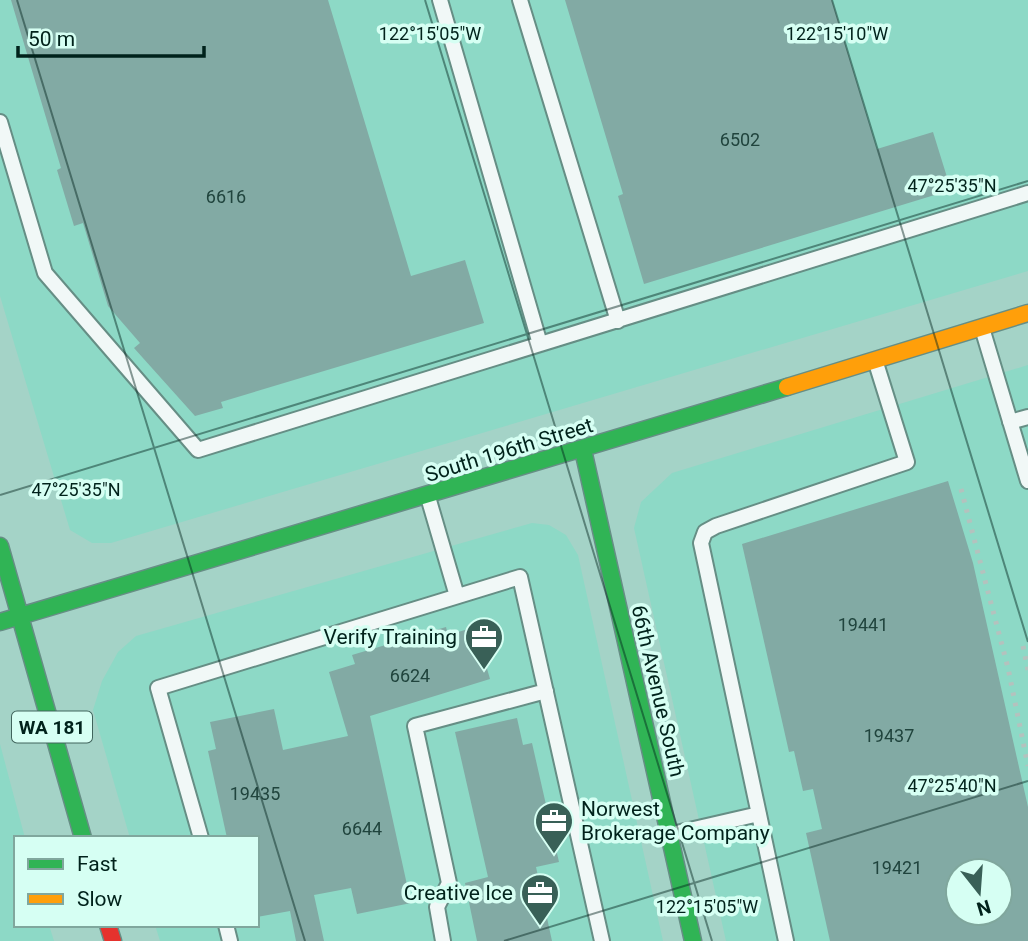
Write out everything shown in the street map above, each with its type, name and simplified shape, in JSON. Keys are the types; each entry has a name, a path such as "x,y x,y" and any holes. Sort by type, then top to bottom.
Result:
{"main road":[{"name":"South 196th Street","path":"0,622 583,450 1028,313"},
{"name":"66th Avenue South","path":"583,450 693,941"},
{"name":"WA 181","path":"0,546 82,836"}],"lane":[{"path":"440,0 540,344"},
{"path":"520,0 618,321"},
{"path":"0,122 45,273 198,450 1028,194"},
{"path":"982,328 1028,481"},
{"path":"786,941 701,543 705,531 716,526 907,462 876,360"},
{"path":"1010,422 1028,417"},
{"path":"428,496 457,596"},
{"path":"200,836 158,688 520,577 603,941"},
{"path":"443,941 437,907 449,883 415,726 546,691"},
{"path":"669,835 759,814"}],"shaded area":[{"path":"0,0 1028,0 1028,271 111,543 92,543 70,530 0,296"},
{"path":"1028,365 1028,941 726,941 634,528 641,502 672,473"},
{"path":"532,523 549,525 566,535 578,555 663,941 160,941 156,927 259,927 259,836 129,836 93,710 102,681 118,652 136,636"},
{"path":"0,744 24,836 14,836 14,927 50,927 54,941 0,941"}],"building":[{"path":"11,0 328,0 411,276 465,260 484,323 221,402 223,408 195,416 134,348 140,343 108,306 83,223 74,226 57,170 61,168"},
{"path":"565,0 832,0 877,149 933,132 951,190 644,284 618,196 623,194"},
{"path":"948,481 973,563 1028,807 1028,941 830,941 806,833 822,829 813,789 803,791 794,751 789,752 742,544"},
{"path":"446,627 448,635 475,627 490,679 370,716 411,903 357,914 351,888 314,895 324,941 296,941 290,911 259,917 259,836 227,836 208,751 216,749 210,722 274,709 283,750 348,736 329,672 355,664 352,655"},
{"path":"517,718 523,745 532,743 559,862 536,867 552,941 477,941 465,883 488,877 455,732"}],"railway":[{"path":"961,489 1008,668 1028,766"},
{"path":"1023,646 1028,670"}],"traffic: fast":[{"path":"0,622 787,387"},
{"path":"583,450 693,941"},
{"path":"0,546 82,836"}],"traffic: slow":[{"path":"787,387 1028,313"}],"traffic: jam":[{"path":"109,927 113,941"}],"place":[{"name":"Verify Training","path":"484,671"},
{"name":"Norwest Brokerage Company","path":"554,855"},
{"name":"Creative Ice","path":"540,927"}]}
